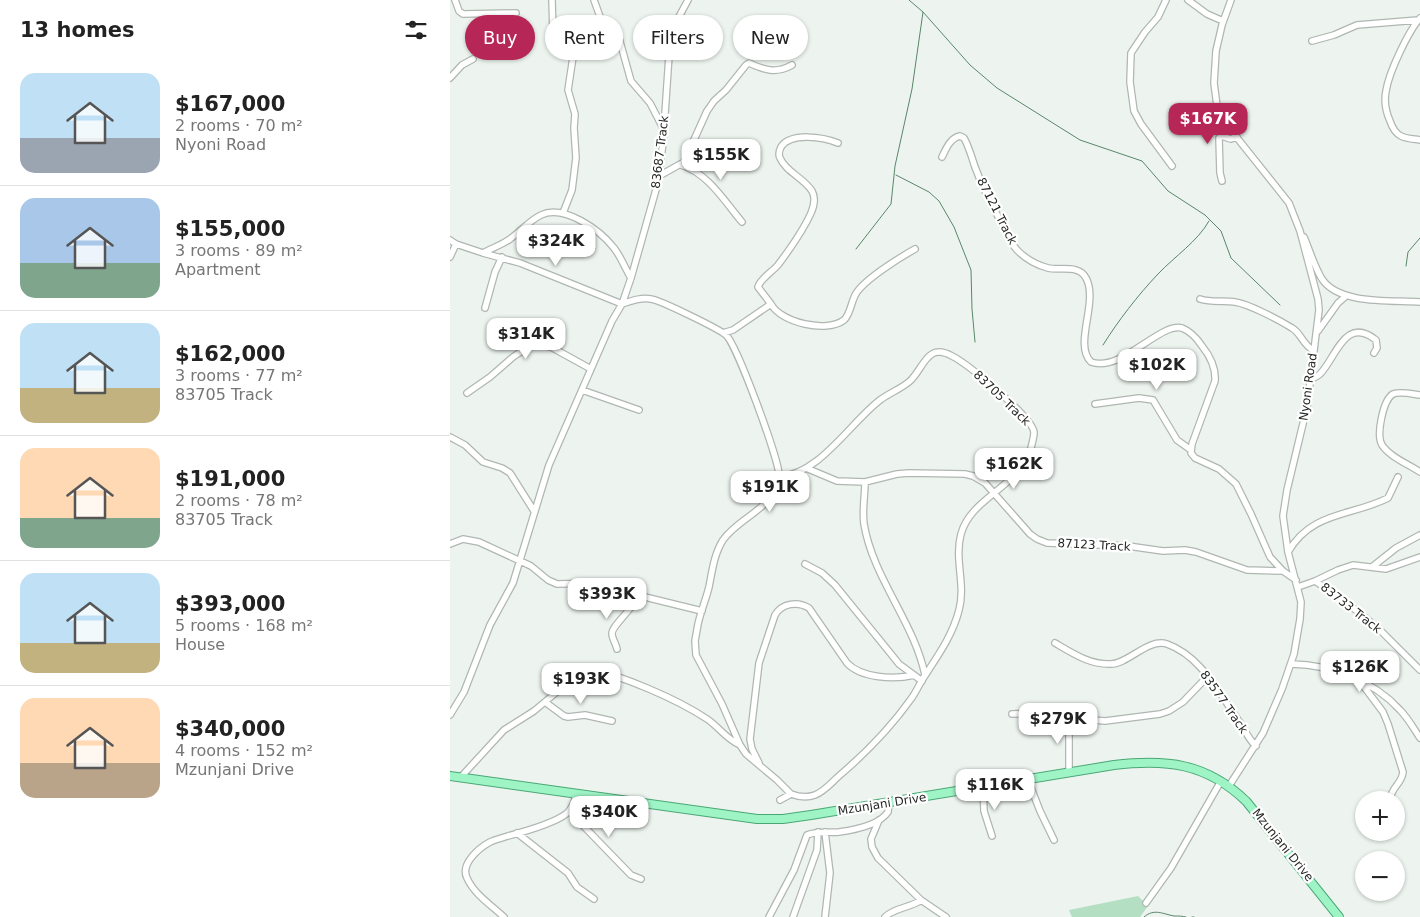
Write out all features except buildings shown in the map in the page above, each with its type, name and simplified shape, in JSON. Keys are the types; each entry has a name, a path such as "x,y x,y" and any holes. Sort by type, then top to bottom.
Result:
{"main road":[{"name":"Mzunjani Drive","path":"450,776 764,819 794,818 1139,762 1178,764 1221,781 1252,807 1339,917"}],"street":[{"path":"454,0 459,11 463,14 516,13"},
{"path":"552,0 553,33 555,38 569,50 573,57 568,90 575,114 576,158 572,190 563,213"},
{"path":"594,0 605,29 616,35 621,43 631,81 650,104 664,130"},
{"name":"83687 Track","path":"450,715 464,692 487,633 510,590 549,465 612,321 622,304 631,278 659,176 670,41 674,26 688,0"},
{"path":"1166,0 1158,17 1131,53 1130,82 1134,111 1172,166"},
{"path":"1188,0 1207,14 1223,21"},
{"name":"Nyoni Road","path":"1229,786 1256,746 1292,664 1301,612 1297,583 1283,525 1284,507 1290,475 1304,423 1313,350 1319,319 1318,299 1300,231 1290,203 1220,114 1215,98 1216,51 1223,21 1231,0"},
{"path":"1312,40 1356,25 1419,19"},
{"path":"1419,19 1412,29 1392,73 1385,98 1388,116 1395,131 1404,138 1420,140"},
{"path":"450,78 462,65 471,60"},
{"path":"659,176 681,165 687,158 707,111 746,65 749,63 763,70 776,71 784,70 792,65"},
{"name":"87121 Track","path":"942,158 946,148 954,138 960,136 964,138 983,188 1013,246 1026,258 1040,266 1058,270 1074,269 1085,276 1090,298 1085,340 1086,355 1091,362 1102,364 1116,360 1156,336 1177,328 1185,330 1198,341 1211,360 1215,371 1215,381 1191,450"},
{"path":"1222,181 1219,138 1221,136 1231,139 1237,137"},
{"path":"838,143 828,139 793,138 785,142 779,150 779,157 784,164 812,191 815,200 810,213 786,252 771,273 759,284 758,287 761,292 780,314 808,325 821,326 843,321 847,316 854,296 863,284 915,249"},
{"path":"681,165 693,169 707,181 742,222"},
{"path":"483,252 506,242 533,219 551,212 563,213 592,228 610,244 631,278"},
{"path":"1300,231 1322,279 1335,292 1346,296 1420,302"},
{"path":"450,240 456,244 531,267 622,304 641,298 655,299 727,336 752,391 775,458 779,477 768,501 732,530 720,546 695,636 696,655 746,754 791,794"},
{"path":"450,257 456,244"},
{"path":"485,308 495,272 502,257"},
{"path":"1316,333 1338,303 1346,296"},
{"path":"1200,300 1238,302 1294,329 1306,346 1313,350"},
{"path":"723,333 733,330 771,304"},
{"path":"1310,380 1321,373 1344,339 1353,333 1364,333 1376,340 1378,348 1374,353"},
{"path":"467,393 490,378 517,353 534,342 551,347 591,369"},
{"name":"83705 Track","path":"779,477 794,474 806,468 833,447 854,423 880,399 912,380 927,358 936,353 945,352 977,373 1027,419 1032,427 1034,436 1025,464 974,512 965,525 961,534 962,595 959,612 947,641 911,699 866,753 818,793 805,797 791,794 780,800"},
{"path":"582,390 639,410"},
{"path":"1420,395 1398,393 1392,395 1386,405 1379,434 1381,442 1388,451 1420,472"},
{"path":"1095,404 1139,398 1153,400 1177,440 1191,450 1194,458 1219,469 1236,484 1251,514 1265,550 1273,562 1297,583"},
{"path":"450,437 465,445 483,462 502,468 510,473 534,511"},
{"name":"87123 Track","path":"806,468 836,481 865,482 897,474 965,474 979,479 1030,534 1042,541 1128,546 1163,551 1185,550 1247,570 1283,572"},
{"path":"1288,552 1303,532 1315,524 1388,498 1398,477"},
{"path":"805,564 822,573 835,585 891,654 914,675 923,678 921,658 903,616 884,581 867,537 863,516 865,482"},
{"path":"1372,567 1396,548 1420,534"},
{"path":"450,544 463,540 478,542 531,566 548,580 557,584 598,583 702,611"},
{"path":"1315,581 1354,565 1386,569 1420,557"},
{"name":"83733 Track","path":"1297,583 1315,581 1342,599 1378,628 1419,669"},
{"path":"618,649 612,635 613,628 633,607 638,595"},
{"path":"760,766 752,749 750,739 758,663 778,609 784,606 800,604 809,608 847,663 855,670 885,676 914,675"},
{"name":"83577 Track","path":"1055,643 1085,659 1111,664 1142,650 1165,644 1190,658 1207,677 1256,746"},
{"path":"1292,664 1327,668 1360,681 1400,709 1420,738"},
{"path":"460,778 504,730 545,702 578,672 586,668 623,680 680,704 707,719 730,740 740,745"},
{"path":"1012,714 1044,713 1105,721 1160,714 1169,711 1183,702 1207,677"},
{"path":"1360,681 1383,712 1397,748 1403,776 1392,791"},
{"path":"545,702 564,716 585,715 612,721"},
{"path":"1068,773 1069,717"},
{"path":"1028,780 1054,840"},
{"path":"1146,903 1171,868 1221,781"},
{"path":"983,787 984,812 992,836"},
{"path":"504,917 474,889 466,878 465,871 470,860 494,840 517,834 558,818 569,811 574,803 576,794"},
{"path":"769,917 794,870 805,838 809,834 848,830 879,820 886,815 889,802"},
{"path":"569,811 632,875 641,879"},
{"path":"879,820 872,835 875,853 921,900 946,917"},
{"path":"793,917 822,832"},
{"path":"822,832 830,873 825,917"},
{"path":"517,834 568,873 577,887 594,899"},
{"path":"885,917 892,912 913,905 921,900"}],"green space":[{"path":"1138,896 1148,906 1140,917 1072,917 1069,910"}],"waterway":[{"path":"856,249 891,204 895,166 912,89 923,12 909,0"},
{"path":"923,12 970,65 997,88 1080,140 1142,161 1168,191 1205,215 1221,231 1231,258 1280,305"},
{"path":"896,175 929,192 939,201 954,227 971,270 975,342"},
{"path":"1103,345 1143,291 1192,242 1209,221"},
{"path":"1406,266 1408,252 1420,238"},
{"path":"1144,917 1155,912 1186,917"}]}
